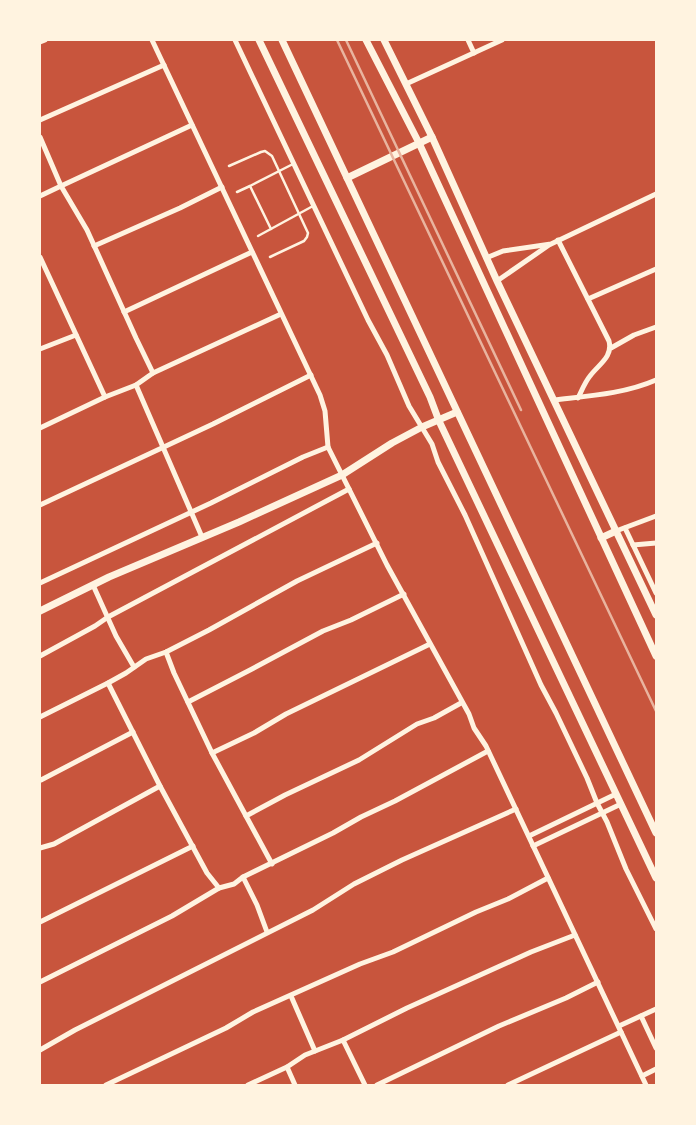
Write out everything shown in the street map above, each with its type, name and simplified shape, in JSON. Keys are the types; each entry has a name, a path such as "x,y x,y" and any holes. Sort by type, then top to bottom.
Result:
{"street":[{"path":"40,42 44,40"},
{"path":"152,40 320,395 325,411 328,447 461,703 488,751 646,1084 638,1085"},
{"path":"236,40 253,79 264,96 294,164 387,355 409,406 432,444 452,492 466,515 541,685 587,778 626,869 656,929"},
{"path":"258,40 430,397 439,421 656,878"},
{"path":"282,40 656,833"},
{"path":"366,40 419,143 656,656"},
{"path":"384,40 432,137 486,258 656,615"},
{"path":"468,40 474,53"},
{"path":"406,84 502,40"},
{"path":"40,120 164,65"},
{"path":"40,196 192,125"},
{"path":"40,137 62,186 94,246 154,373"},
{"path":"347,178 432,137"},
{"path":"94,246 222,187"},
{"path":"497,281 558,240 656,194"},
{"path":"558,240 611,348"},
{"path":"486,258 503,251 551,244"},
{"path":"124,312 252,252"},
{"path":"40,257 105,398"},
{"path":"588,299 656,269"},
{"path":"40,276 47,272"},
{"path":"40,428 136,385 154,373 282,314"},
{"path":"578,398 591,375 608,356 611,348 656,327"},
{"path":"40,349 76,335"},
{"path":"40,505 213,424 310,375"},
{"path":"554,400 624,391 656,380"},
{"path":"136,385 202,538"},
{"path":"40,611 93,585 342,475 392,443 422,427 458,412"},
{"path":"40,583 192,512 303,457 328,447"},
{"path":"40,656 108,617 349,490"},
{"path":"601,538 656,516"},
{"path":"625,528 656,593"},
{"path":"40,717 108,683 146,659 166,652 298,581 377,543"},
{"path":"633,545 656,543"},
{"path":"93,585 116,636 134,667"},
{"path":"188,702 323,631 351,620 404,594"},
{"path":"212,753 254,733 286,714 430,644"},
{"path":"166,652 212,753 272,864"},
{"path":"108,683 207,873 219,888"},
{"path":"246,816 359,760 417,724 434,718 461,703"},
{"path":"41,780 133,732"},
{"path":"40,982 172,916 219,888 234,884 243,877 430,783 488,751"},
{"path":"40,848 54,844 160,786"},
{"path":"528,836 616,794"},
{"path":"533,846 621,804"},
{"path":"40,1050 75,1030 313,910 354,884 402,860 516,809"},
{"path":"40,922 193,846"},
{"path":"243,877 257,905 267,932"},
{"path":"106,1085 226,1028 253,1012 508,899 548,878"},
{"path":"248,1085 287,1067 305,1055 343,1040 406,1008 531,952 575,935"},
{"path":"376,1085 499,1026 566,998 598,982"},
{"path":"292,996 315,1051"},
{"path":"618,1026 656,1009"},
{"path":"641,1016 656,1048"},
{"path":"508,1085 621,1032"},
{"path":"343,1040 365,1085"},
{"path":"287,1067 296,1085"},
{"path":"642,1076 656,1070"}],"lane":[{"path":"229,166 265,151 272,156 308,233 304,241 270,257"},
{"path":"237,192 294,164"},
{"path":"250,186 271,229"},
{"path":"258,236 314,205"}],"railway":[{"path":"337,40 656,711"},
{"path":"346,40 521,410"}]}
